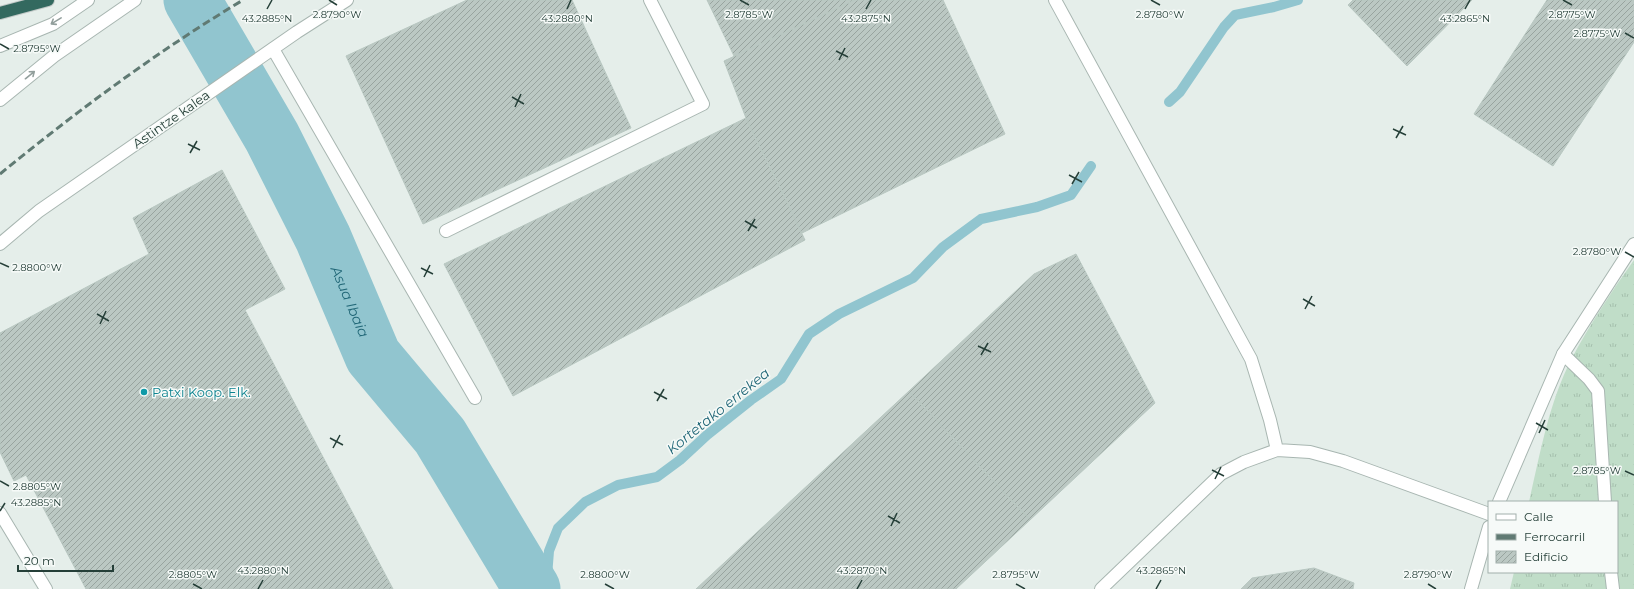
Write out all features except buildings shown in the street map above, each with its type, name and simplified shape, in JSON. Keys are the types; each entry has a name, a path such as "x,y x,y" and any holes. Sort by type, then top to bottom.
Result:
{"highway":[{"path":"0,13 48,0"}],"street":[{"path":"0,46 53,24 88,0"},
{"path":"0,100 54,56 135,0"},
{"name":"Astintze kalea","path":"0,244 39,211 297,32 347,0"},
{"path":"446,231 703,104 650,0"},
{"path":"1055,0 1252,360 1270,420 1276,450"},
{"path":"273,49 475,398"},
{"path":"1498,501 1563,354 1634,244"},
{"path":"1563,354 1589,378 1598,391 1605,501"},
{"path":"1101,589 1221,474 1244,462 1276,450 1310,452 1343,461 1488,514"},
{"path":"0,513 46,589"},
{"path":"1471,589 1488,530"},
{"path":"1611,573 1613,589"}],"green space":[{"path":"1634,260 1634,589 1510,589 1514,573 1618,573 1618,501 1529,501 1541,447 1557,392 1579,345 1609,296"}],"waterway":[{"name":"Asua Ibaia","path":"192,0 272,137 323,238 373,356 440,436 532,589"},
{"name":"Kortetako errekea","path":"1169,102 1180,92 1224,27 1235,15 1274,7 1298,0"},
{"name":"Kortetako errekea","path":"546,589 549,551 558,528 585,502 618,485 657,477 680,460 707,435 751,400 781,379 809,334 839,314 913,278 943,247 981,219 1037,207 1071,195 1091,166"}],"railway":[{"path":"0,174 58,127 118,82 243,0"}],"place":[{"name":"Patxi Koop. Elk.","path":"144,392"}]}
